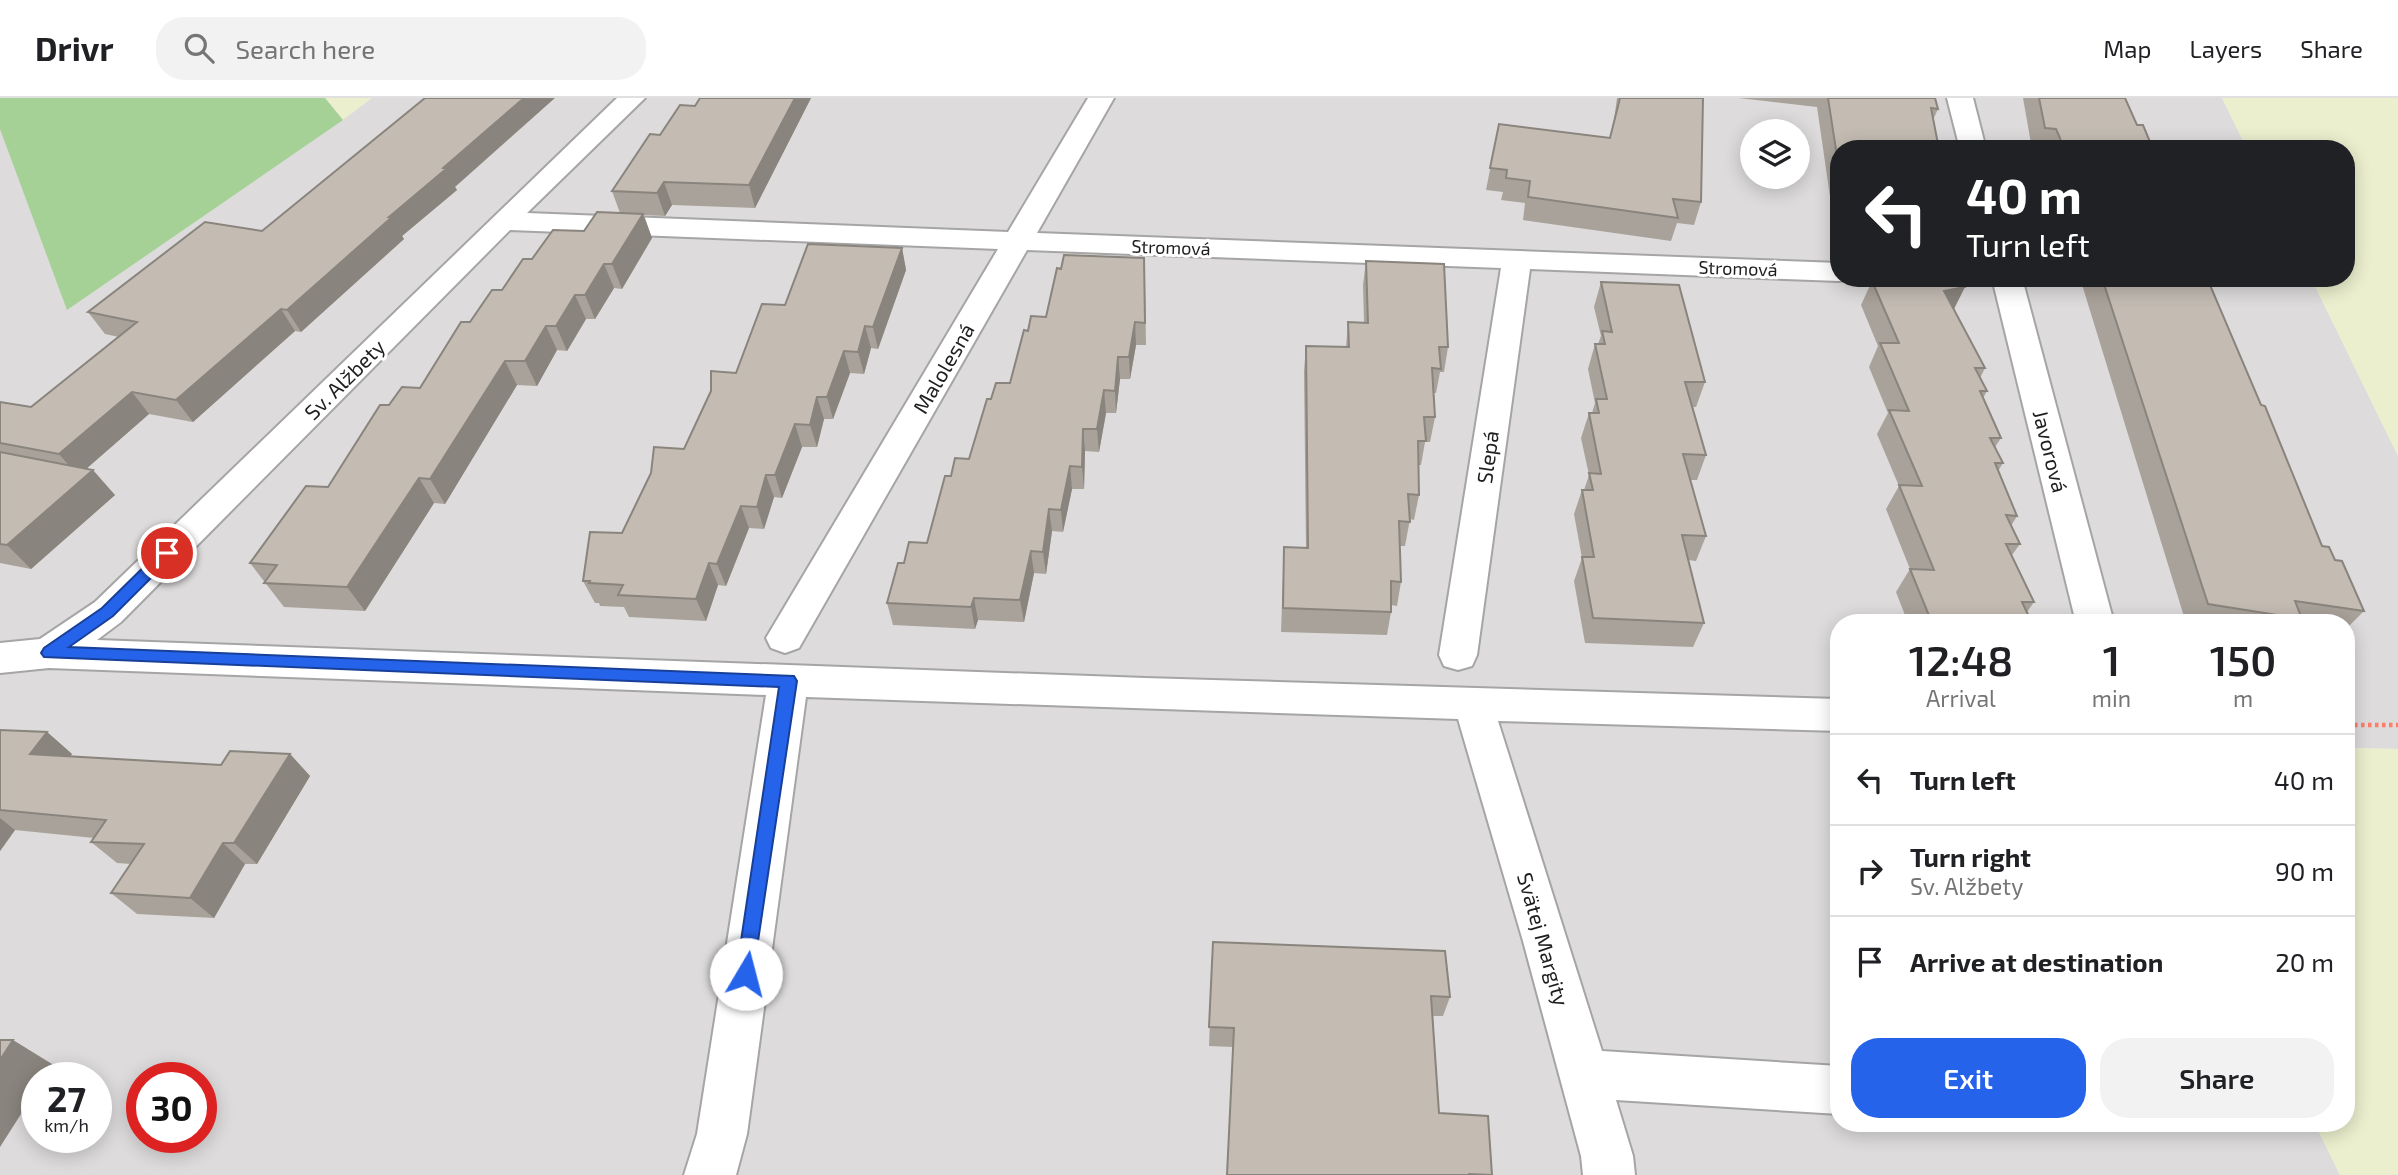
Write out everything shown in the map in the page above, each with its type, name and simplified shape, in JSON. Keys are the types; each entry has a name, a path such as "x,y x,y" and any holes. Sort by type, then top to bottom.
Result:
{"street":[{"name":"Sv. Alžbety","path":"49,653 108,612 503,221 632,98"},
{"name":"Malolesná","path":"787,659 1017,241 1101,98"},
{"path":"1960,98 1971,140"},
{"name":"Stromová","path":"503,221 1830,272"},
{"name":"Slepá","path":"1458,655 1517,260"},
{"name":"Javorová","path":"2009,287 2093,614"},
{"path":"0,658 49,653 787,659 1474,704 1830,715"},
{"path":"710,1175 722,1134 787,659"},
{"name":"Svätej Margity","path":"1474,704 1607,1156 1609,1175"},
{"path":"1583,1074 1830,1089"}],"path":[{"path":"2355,724 2398,725"}],"shaded area":[{"path":"0,98 2222,98 2243,140 1830,140 1830,287 2315,287 2398,456 2398,749 2355,748 2355,614 1830,614 1830,1132 2319,1132 2340,1175 0,1175"}],"green space":[{"path":"0,98 325,98 343,120 67,310 0,129"},
{"path":"325,98 372,98 343,120"},
{"path":"2222,98 2398,98 2398,456 2315,287 2355,287 2355,140 2243,140"},
{"path":"2355,748 2398,749 2398,1175 2340,1175 2319,1132 2355,1132"}],"building":[{"path":"425,98 524,98 287,310 281,309 176,400 132,392 59,454 0,443 0,402 31,407 137,322 88,312 205,222 262,231"},
{"path":"700,98 795,98 749,185 664,182 657,193 612,191 650,134 660,135 680,105 695,106"},
{"path":"1620,98 1703,98 1701,202 1673,199 1678,218 1528,197 1530,181 1506,178 1507,170 1490,168 1499,124 1610,138"},
{"path":"1828,98 1935,98 1938,109 1931,108 1937,140 1835,140"},
{"path":"2039,98 2125,98 2137,125 2143,125 2149,140 2061,140 2056,129 2045,128"},
{"path":"597,212 643,214 612,264 604,264 585,295 575,295 556,326 546,326 525,361 505,361 430,479 419,478 347,587 264,583 277,565 250,563 306,486 328,487 380,405 389,405 402,387 420,388 461,322 470,322 492,290 502,290 523,259 532,259 553,230 584,231"},
{"path":"808,244 902,248 873,327 865,326 858,352 844,351 827,397 817,397 810,425 795,424 775,475 766,475 757,507 741,506 717,564 709,563 696,599 618,595 623,585 583,581 590,532 622,533 651,473 654,447 684,449 711,391 711,371 736,373 762,304 785,305"},
{"path":"1064,255 1144,258 1145,323 1135,322 1129,357 1118,357 1115,391 1104,390 1097,429 1083,429 1082,467 1070,466 1061,510 1049,509 1043,552 1031,551 1020,600 974,598 971,607 887,603 898,563 904,563 909,542 927,543 945,476 951,476 955,458 969,459 987,399 991,399 996,383 1010,383 1024,330 1028,331 1031,316 1046,317 1057,268 1061,269"},
{"path":"1366,261 1444,264 1448,347 1439,347 1441,369 1432,368 1435,417 1424,417 1426,441 1418,441 1419,495 1408,494 1410,522 1399,521 1401,582 1391,581 1391,612 1283,608 1284,547 1308,548 1306,346 1349,347 1348,322 1368,323"},
{"path":"1601,282 1679,285 1705,382 1685,382 1706,455 1683,454 1706,536 1682,535 1704,623 1593,618 1582,557 1594,557 1582,490 1593,490 1589,473 1601,474 1589,413 1599,413 1596,399 1607,399 1595,344 1605,344 1602,331 1612,332"},
{"path":"1875,287 1965,287 1944,291 1985,368 1975,368 1987,391 1980,391 2001,438 1990,438 2003,463 1995,463 2017,516 2006,515 2020,544 2006,544 2034,602 2022,602 2028,614 1928,614 1910,569 1934,570 1899,485 1922,486 1889,410 1909,411 1880,343 1899,343"},
{"path":"2105,287 2211,287 2261,405 2265,406 2322,546 2329,547 2335,560 2342,561 2364,611 2295,601 2300,614 2271,614 2208,604"},
{"path":"0,452 93,470 7,545 0,544"},
{"path":"0,730 47,732 30,754 221,765 230,751 290,754 234,843 223,843 190,898 111,893 144,844 91,842 106,820 0,810"},
{"path":"1213,942 1445,951 1450,997 1431,996 1439,1113 1488,1116 1492,1175 1227,1175 1234,1028 1209,1027"},
{"path":"0,1040 13,1040 0,1060"}],"route":[{"path":"167,553 108,612 49,653 788,681 746,974"}]}
